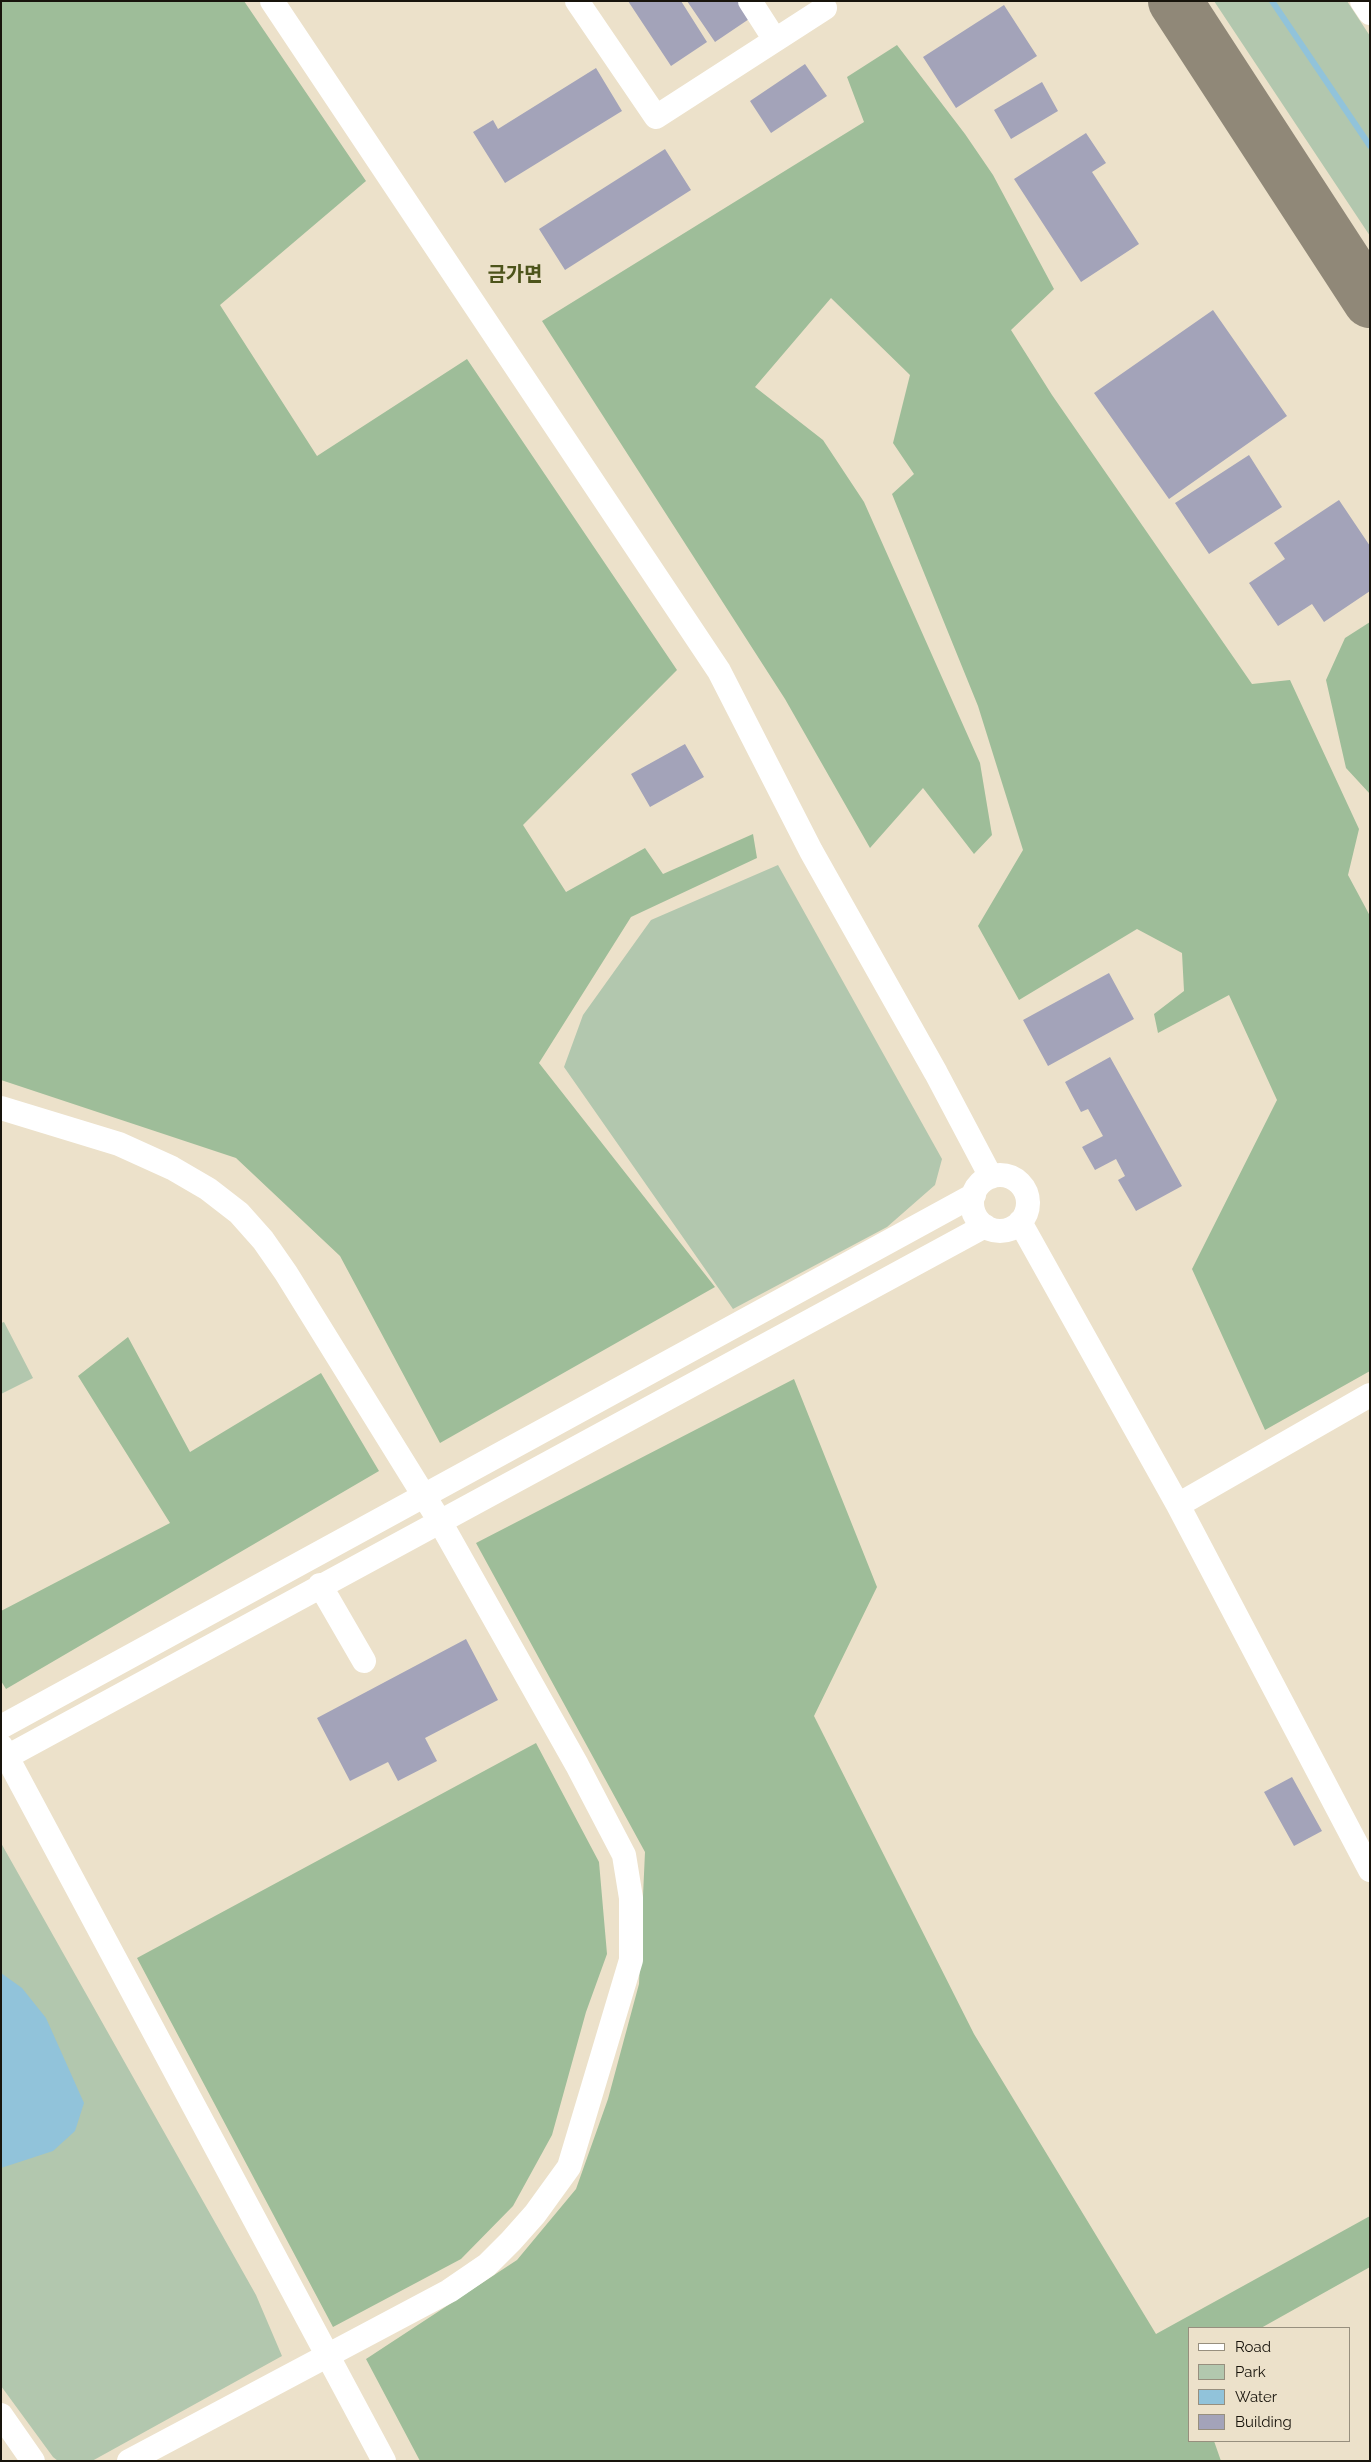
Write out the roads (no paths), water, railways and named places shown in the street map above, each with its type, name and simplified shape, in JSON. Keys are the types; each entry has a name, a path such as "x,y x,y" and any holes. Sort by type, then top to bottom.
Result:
{"street":[{"path":"272,1 719,671 811,851 936,1073 991,1176"},
{"path":"578,1 656,117 825,8"},
{"path":"750,1 775,40"},
{"path":"1362,1 1370,13"},
{"path":"1,1108 120,1144 172,1168 208,1189 239,1213 263,1240 286,1273 439,1520 577,1765 624,1855 631,1898 631,1960 569,2167 535,2214 487,2264 449,2291 129,2461"},
{"path":"991,1176 1009,1176 1023,1187 1027,1196 1028,1205 1020,1222 1012,1228 1003,1230 985,1226 974,1212 974,1195 977,1187 991,1176"},
{"path":"1,1727 974,1195"},
{"path":"1020,1222 1178,1505 1370,1870"},
{"path":"384,2461 3,1754 985,1226"},
{"path":"1178,1505 1370,1395"},
{"path":"320,1585 364,1661"},
{"path":"1,2415 33,2461"}],"water":[{"path":"1,1973 22,1988 46,2018 84,2103 75,2131 53,2151 1,2168"}],"waterway":[{"path":"1272,1 1370,146"}],"district":[{"name":"금가면","path":"515,275"}]}
